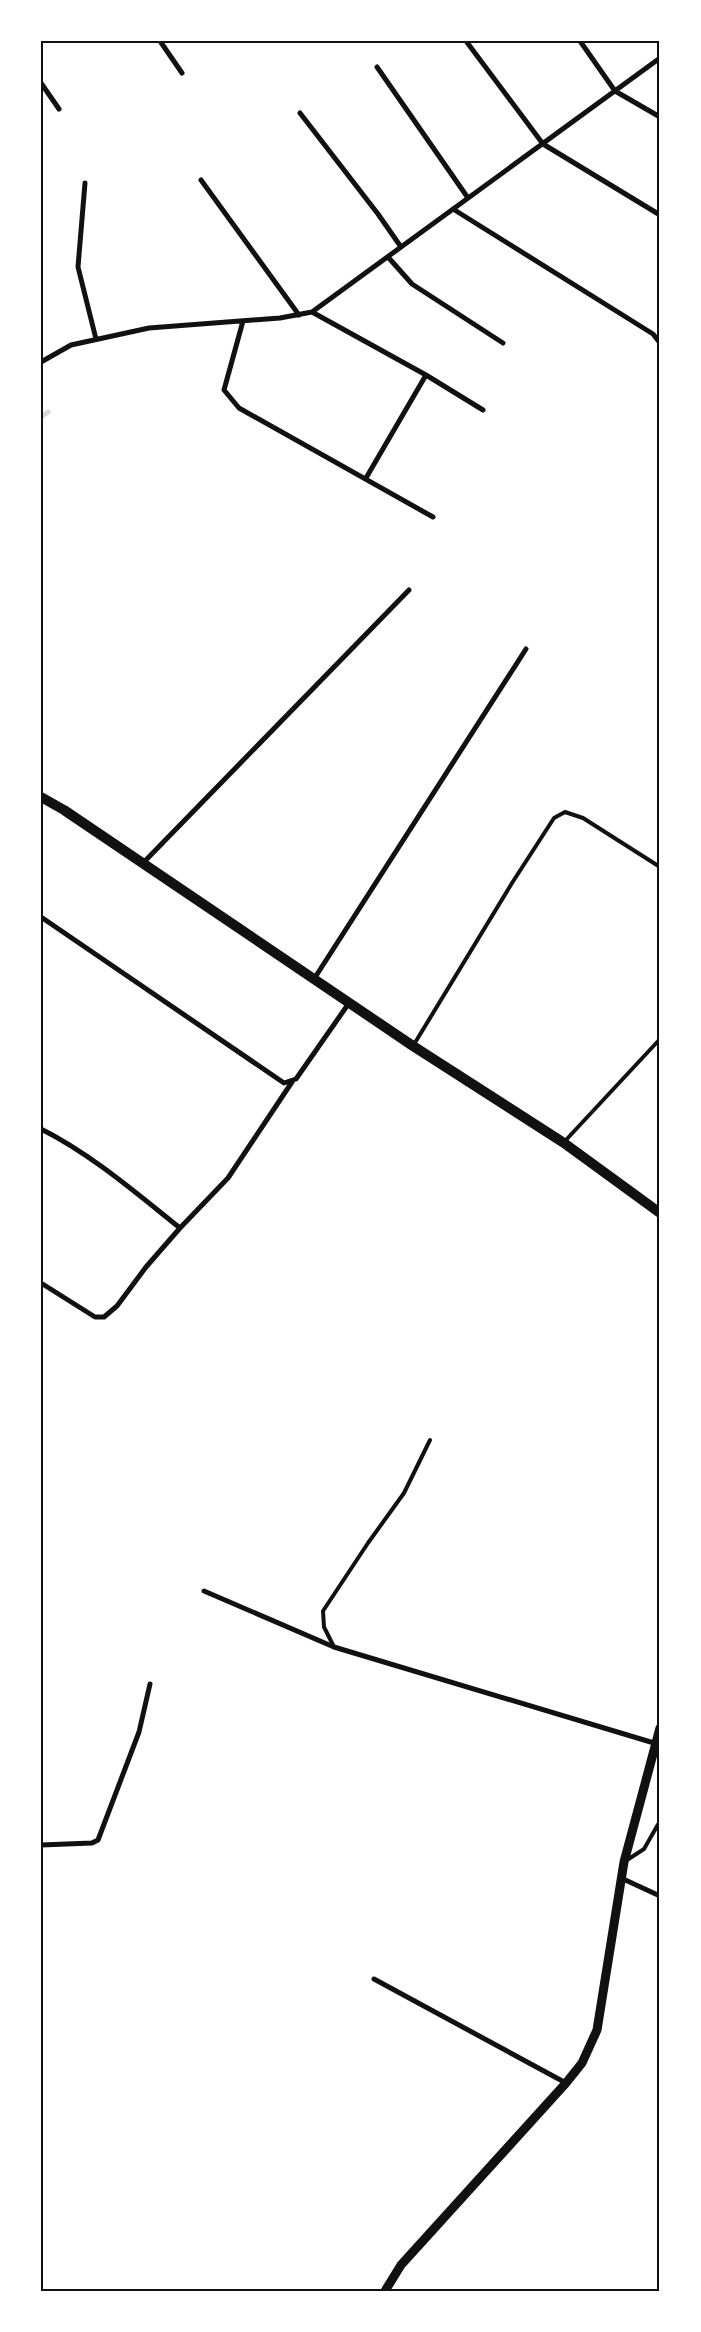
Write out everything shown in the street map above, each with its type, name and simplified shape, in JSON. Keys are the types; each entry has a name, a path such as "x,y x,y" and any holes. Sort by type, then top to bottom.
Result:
{"main road":[{"path":"41,797 64,810 413,1046 564,1143 660,1213"}],"street":[{"path":"160,41 182,73"},
{"path":"466,41 542,144 660,215"},
{"path":"580,41 616,90 660,117"},
{"path":"41,362 71,345 149,328 243,321 312,312 660,58"},
{"path":"377,67 468,198"},
{"path":"41,84 59,109"},
{"path":"300,113 401,247"},
{"path":"201,180 299,315"},
{"path":"85,183 78,267 96,339"},
{"path":"453,209 653,334 659,340"},
{"path":"388,257 412,284 503,343"},
{"path":"312,312 426,375 483,410"},
{"path":"243,321 224,390 239,408 433,517"},
{"path":"366,478 426,375"},
{"path":"143,863 409,590"},
{"path":"314,979 526,649"},
{"path":"41,916 284,1083 292,1082"},
{"path":"41,1283 90,1315 100,1318 104,1317 117,1306 142,1272 180,1228 228,1178 292,1082 349,1003"},
{"path":"41,1129 57,1137 121,1181 180,1228"},
{"path":"204,1591 334,1647 654,1743"},
{"path":"41,1846 92,1843 98,1840 139,1732 150,1684"},
{"path":"385,2291 401,2265 566,2083 582,2062 597,2030 624,1862 654,1743 660,1728"},
{"path":"621,1878 660,1896"},
{"path":"374,1979 566,2083"}],"lane":[{"path":"413,1046 512,883 554,818 565,812 583,818 660,866"},
{"path":"564,1143 660,1039"},
{"path":"334,1647 324,1627 323,1611 404,1493 430,1440"},
{"path":"624,1862 644,1849 660,1821"}],"waterway":[{"path":"41,417 48,412"}]}
